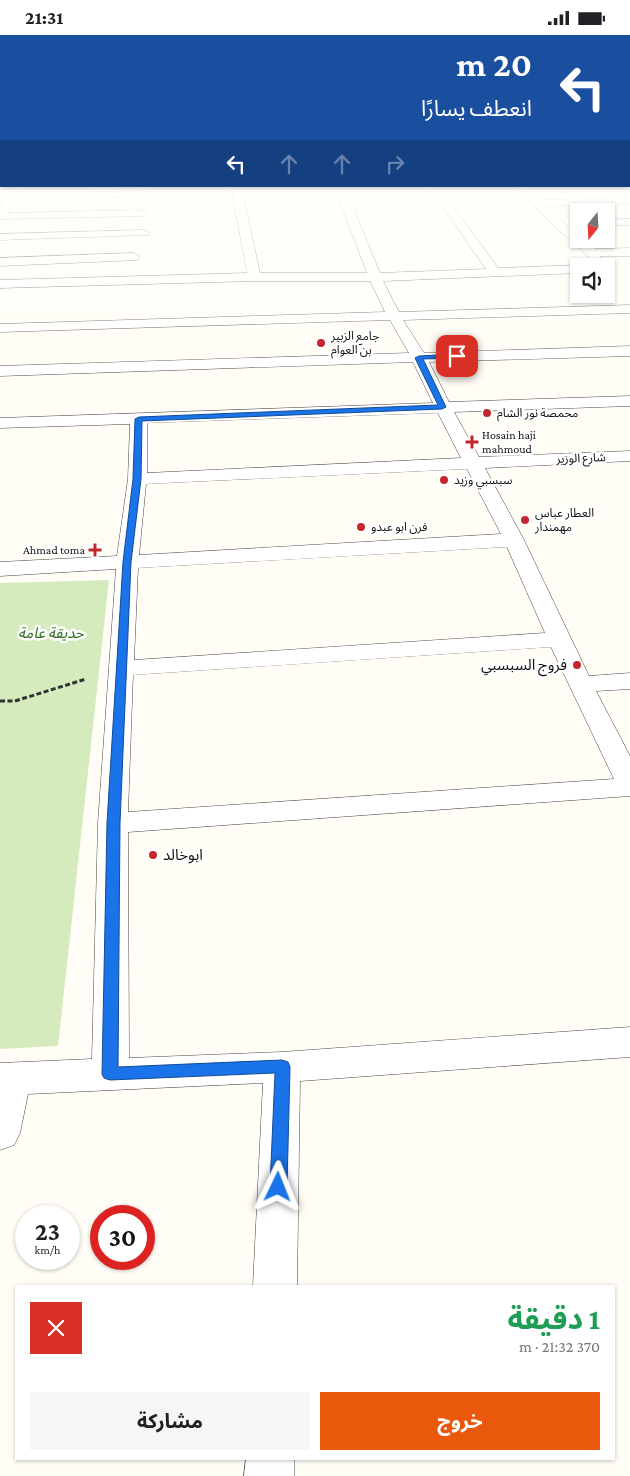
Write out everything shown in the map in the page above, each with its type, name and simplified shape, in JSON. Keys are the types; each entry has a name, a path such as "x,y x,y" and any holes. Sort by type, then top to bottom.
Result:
{"street":[{"path":"0,262 80,252"},
{"path":"130,280 137,252"},
{"path":"249,252 254,277"},
{"path":"365,252 394,316 419,358 442,407 514,540 580,684 630,783"},
{"path":"481,252 494,271"},
{"path":"594,258 592,253 621,252"},
{"path":"0,284 254,277 375,277 570,269"},
{"path":"0,328 630,309"},
{"path":"0,371 630,351"},
{"path":"0,423 630,401"},
{"path":"110,1074 114,823 127,562 137,479 139,419"},
{"name":"شارع الوزير","path":"137,479 630,456"},
{"path":"0,569 514,540"},
{"path":"122,668 561,639"},
{"path":"580,684 630,681"},
{"path":"114,823 630,787"},
{"path":"0,1133 6,1079 282,1067 630,1042"},
{"path":"275,1285 282,1067"},
{"path":"269,1476 270,1460"}],"path":[{"path":"0,701 15,701 122,668"}],"green space":[{"name":"حديقة عامة","path":"109,580 58,1046 0,1049 0,583"}],"place":[{"name":"جامع الزبير بن العوام","path":"321,343"},
{"name":"محمصة نور الشام","path":"487,413"},
{"name":"Hosain haji mahmoud","path":"472,442"},
{"name":"سبسبي وزيد","path":"444,480"},
{"name":"العطار عباس مهمندار","path":"525,520"},
{"name":"فرن ابو عبدو","path":"361,527"},
{"name":"Ahmad toma","path":"95,550"},
{"name":"فروج السبسبي","path":"577,665"},
{"name":"ابوخالد","path":"153,855"}],"route":[{"path":"278,1187 282,1067 110,1074 114,823 127,562 137,479 139,419 442,407 419,358 457,356"}]}
